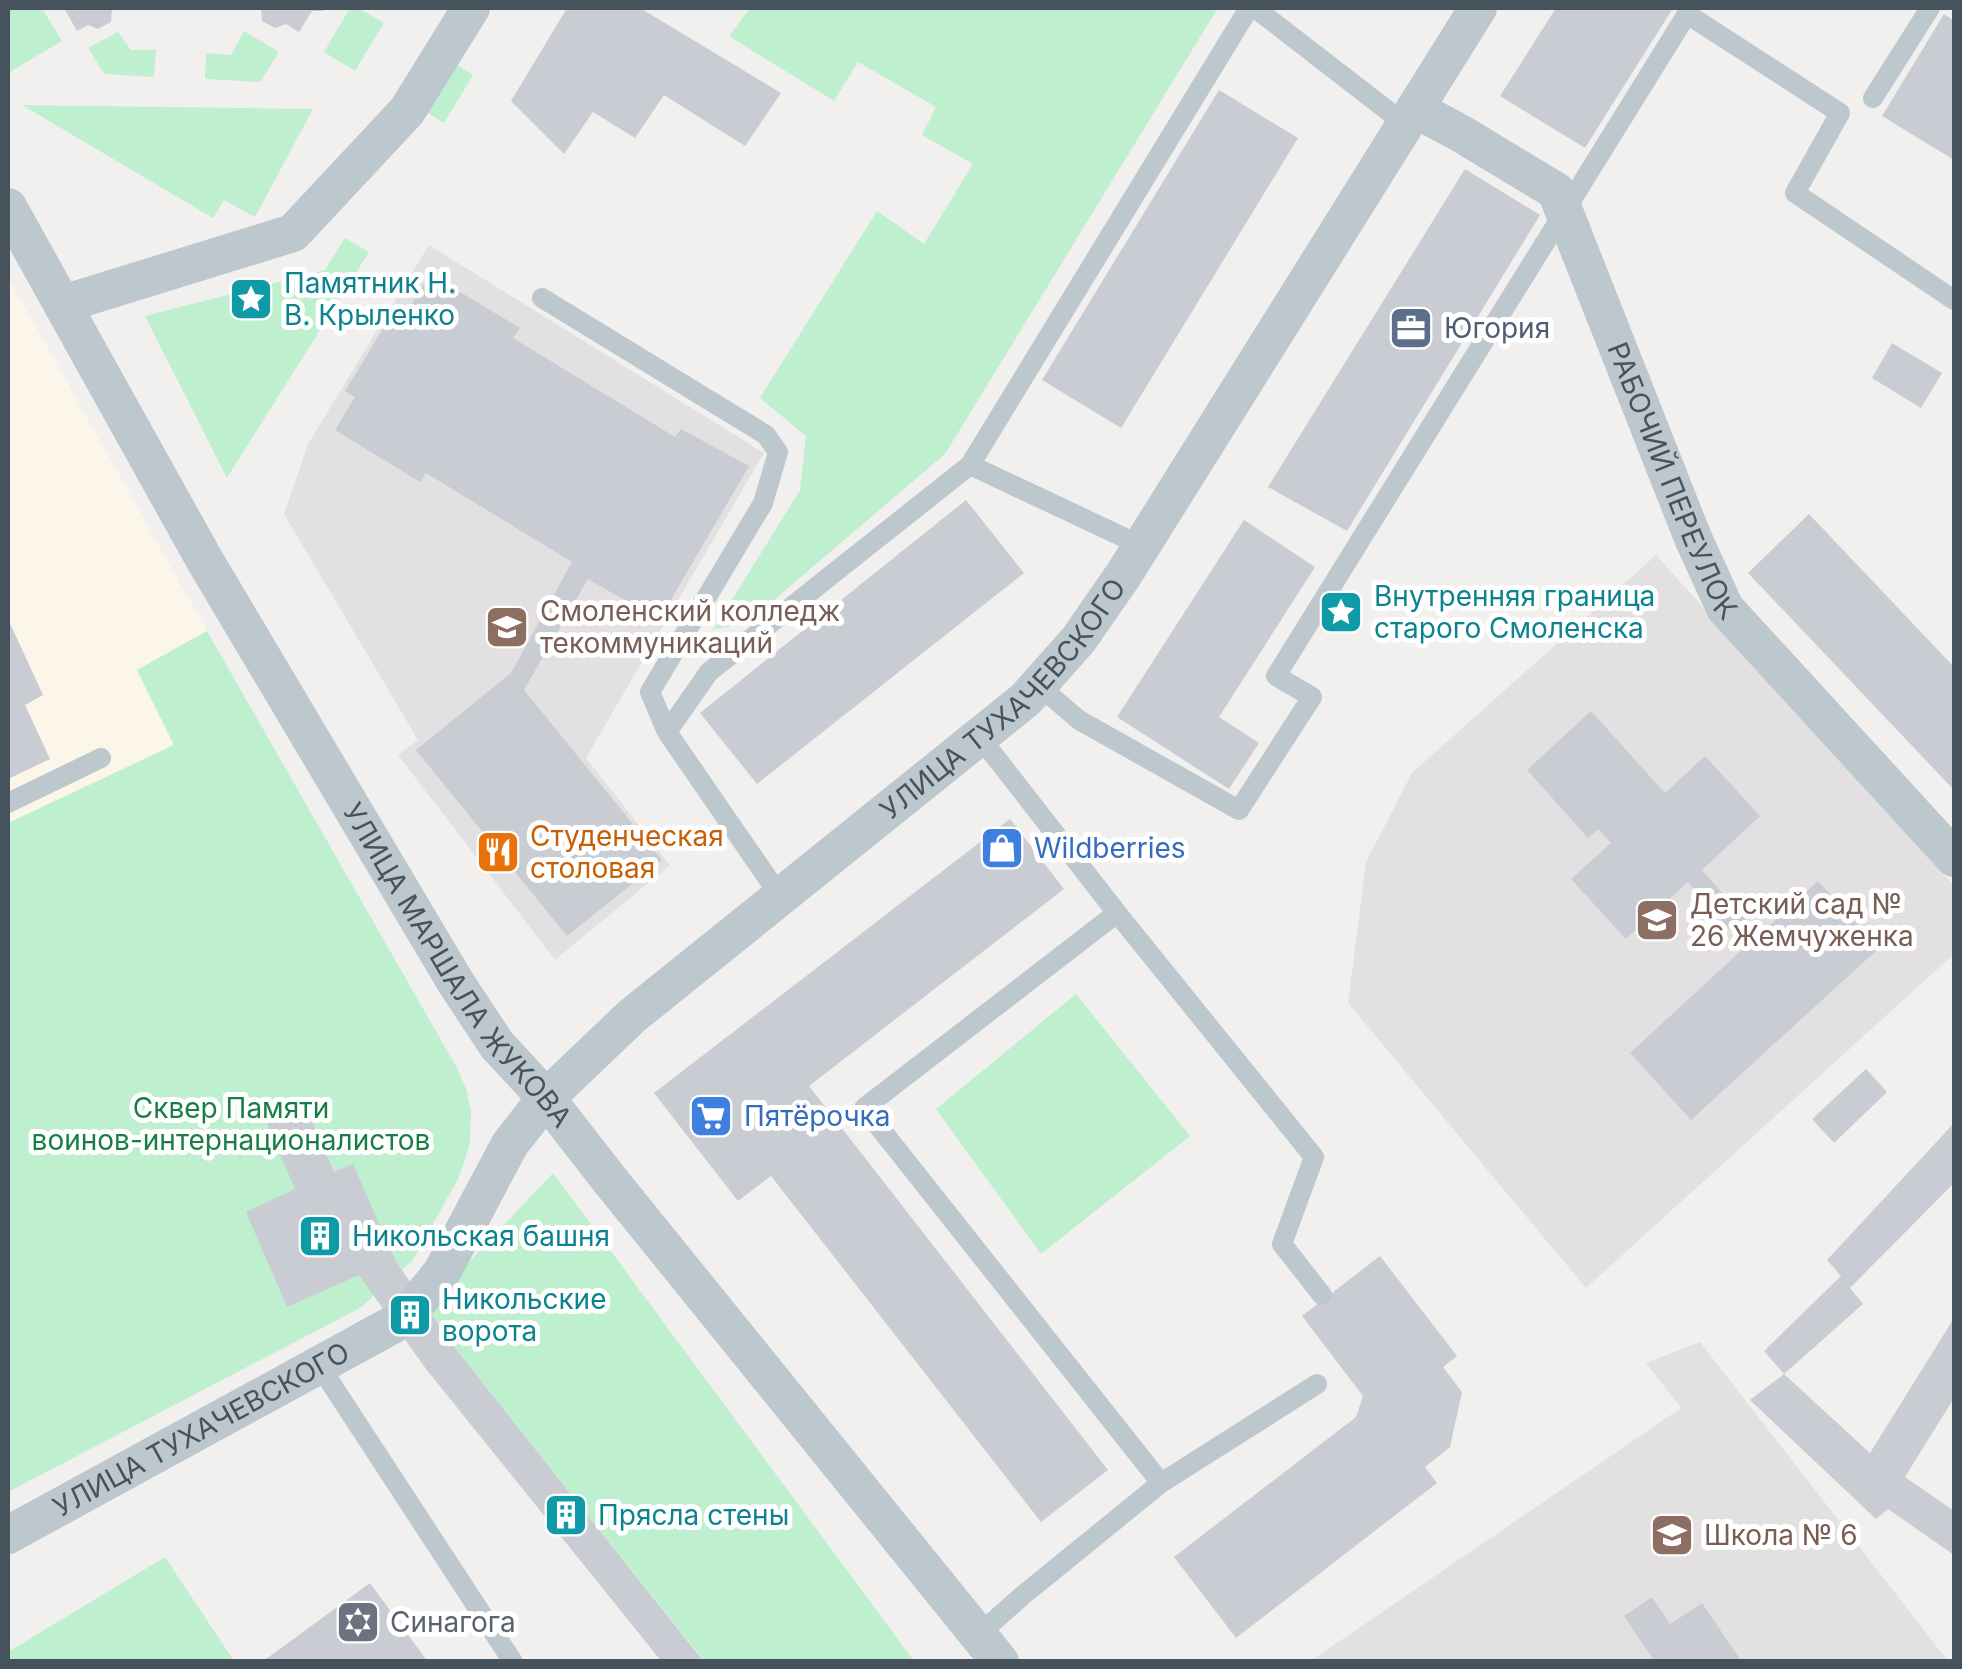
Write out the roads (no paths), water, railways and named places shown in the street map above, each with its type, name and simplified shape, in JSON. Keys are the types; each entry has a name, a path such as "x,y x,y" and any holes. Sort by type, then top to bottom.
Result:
{"street":[{"path":"63,304 294,233 407,111 470,8"},
{"name":"УЛИЦА ТУХАЧЕВСКОГО","path":"421,1298 442,1272 510,1144 546,1098 632,1016 1026,699 1079,639 1124,574 1478,8"},
{"name":"РАБОЧИЙ ПЕРЕУЛОК","path":"1410,116 1460,133 1556,191 1693,538 1725,608 1954,858"},
{"name":"УЛИЦА МАРШАЛА ЖУКОВА","path":"8,207 204,559 456,983 497,1045 546,1098 989,1648"},
{"name":"УЛИЦА ТУХАЧЕВСКОГО","path":"8,1535 394,1324"}],"lane":[{"path":"667,732 709,672 970,464 1252,8 1410,116"},
{"path":"1873,98 1930,8"},
{"path":"1038,685 1079,720 1239,810 1312,697 1276,676 1687,14 1840,113 1794,193 1954,300"},
{"path":"542,298 766,434 778,452 763,503 650,692 667,732 780,896"},
{"path":"970,464 1140,545"},
{"path":"979,736 1314,1157 1282,1244 1322,1295"},
{"path":"8,803 102,758"},
{"path":"1118,913 864,1108 1162,1483"},
{"path":"319,1365 513,1662"},
{"path":"989,1648 1022,1596 1162,1483 1318,1384"}],"place":[{"name":"Памятник Н. В. Крыленко","path":"251,299"},
{"name":"Югория","path":"1411,328"},
{"name":"Внутренняя граница старого Смоленска","path":"1341,612"},
{"name":"Смоленский колледж текоммуникаций","path":"507,627"},
{"name":"Wildberries","path":"1002,848"},
{"name":"Студенческая столовая","path":"498,852"},
{"name":"Детский сад № 26 Жемчуженка","path":"1657,920"},
{"name":"Пятёрочка","path":"711,1116"},
{"name":"Никольская башня","path":"320,1236"},
{"name":"Никольские ворота","path":"410,1315"},
{"name":"Прясла стены","path":"566,1515"},
{"name":"Школа № 6","path":"1672,1535"},
{"name":"Синагога","path":"358,1622"}],"park label":[{"name":"Cквер Памяти воинов-интернационалистов","path":"231,1124"}]}
